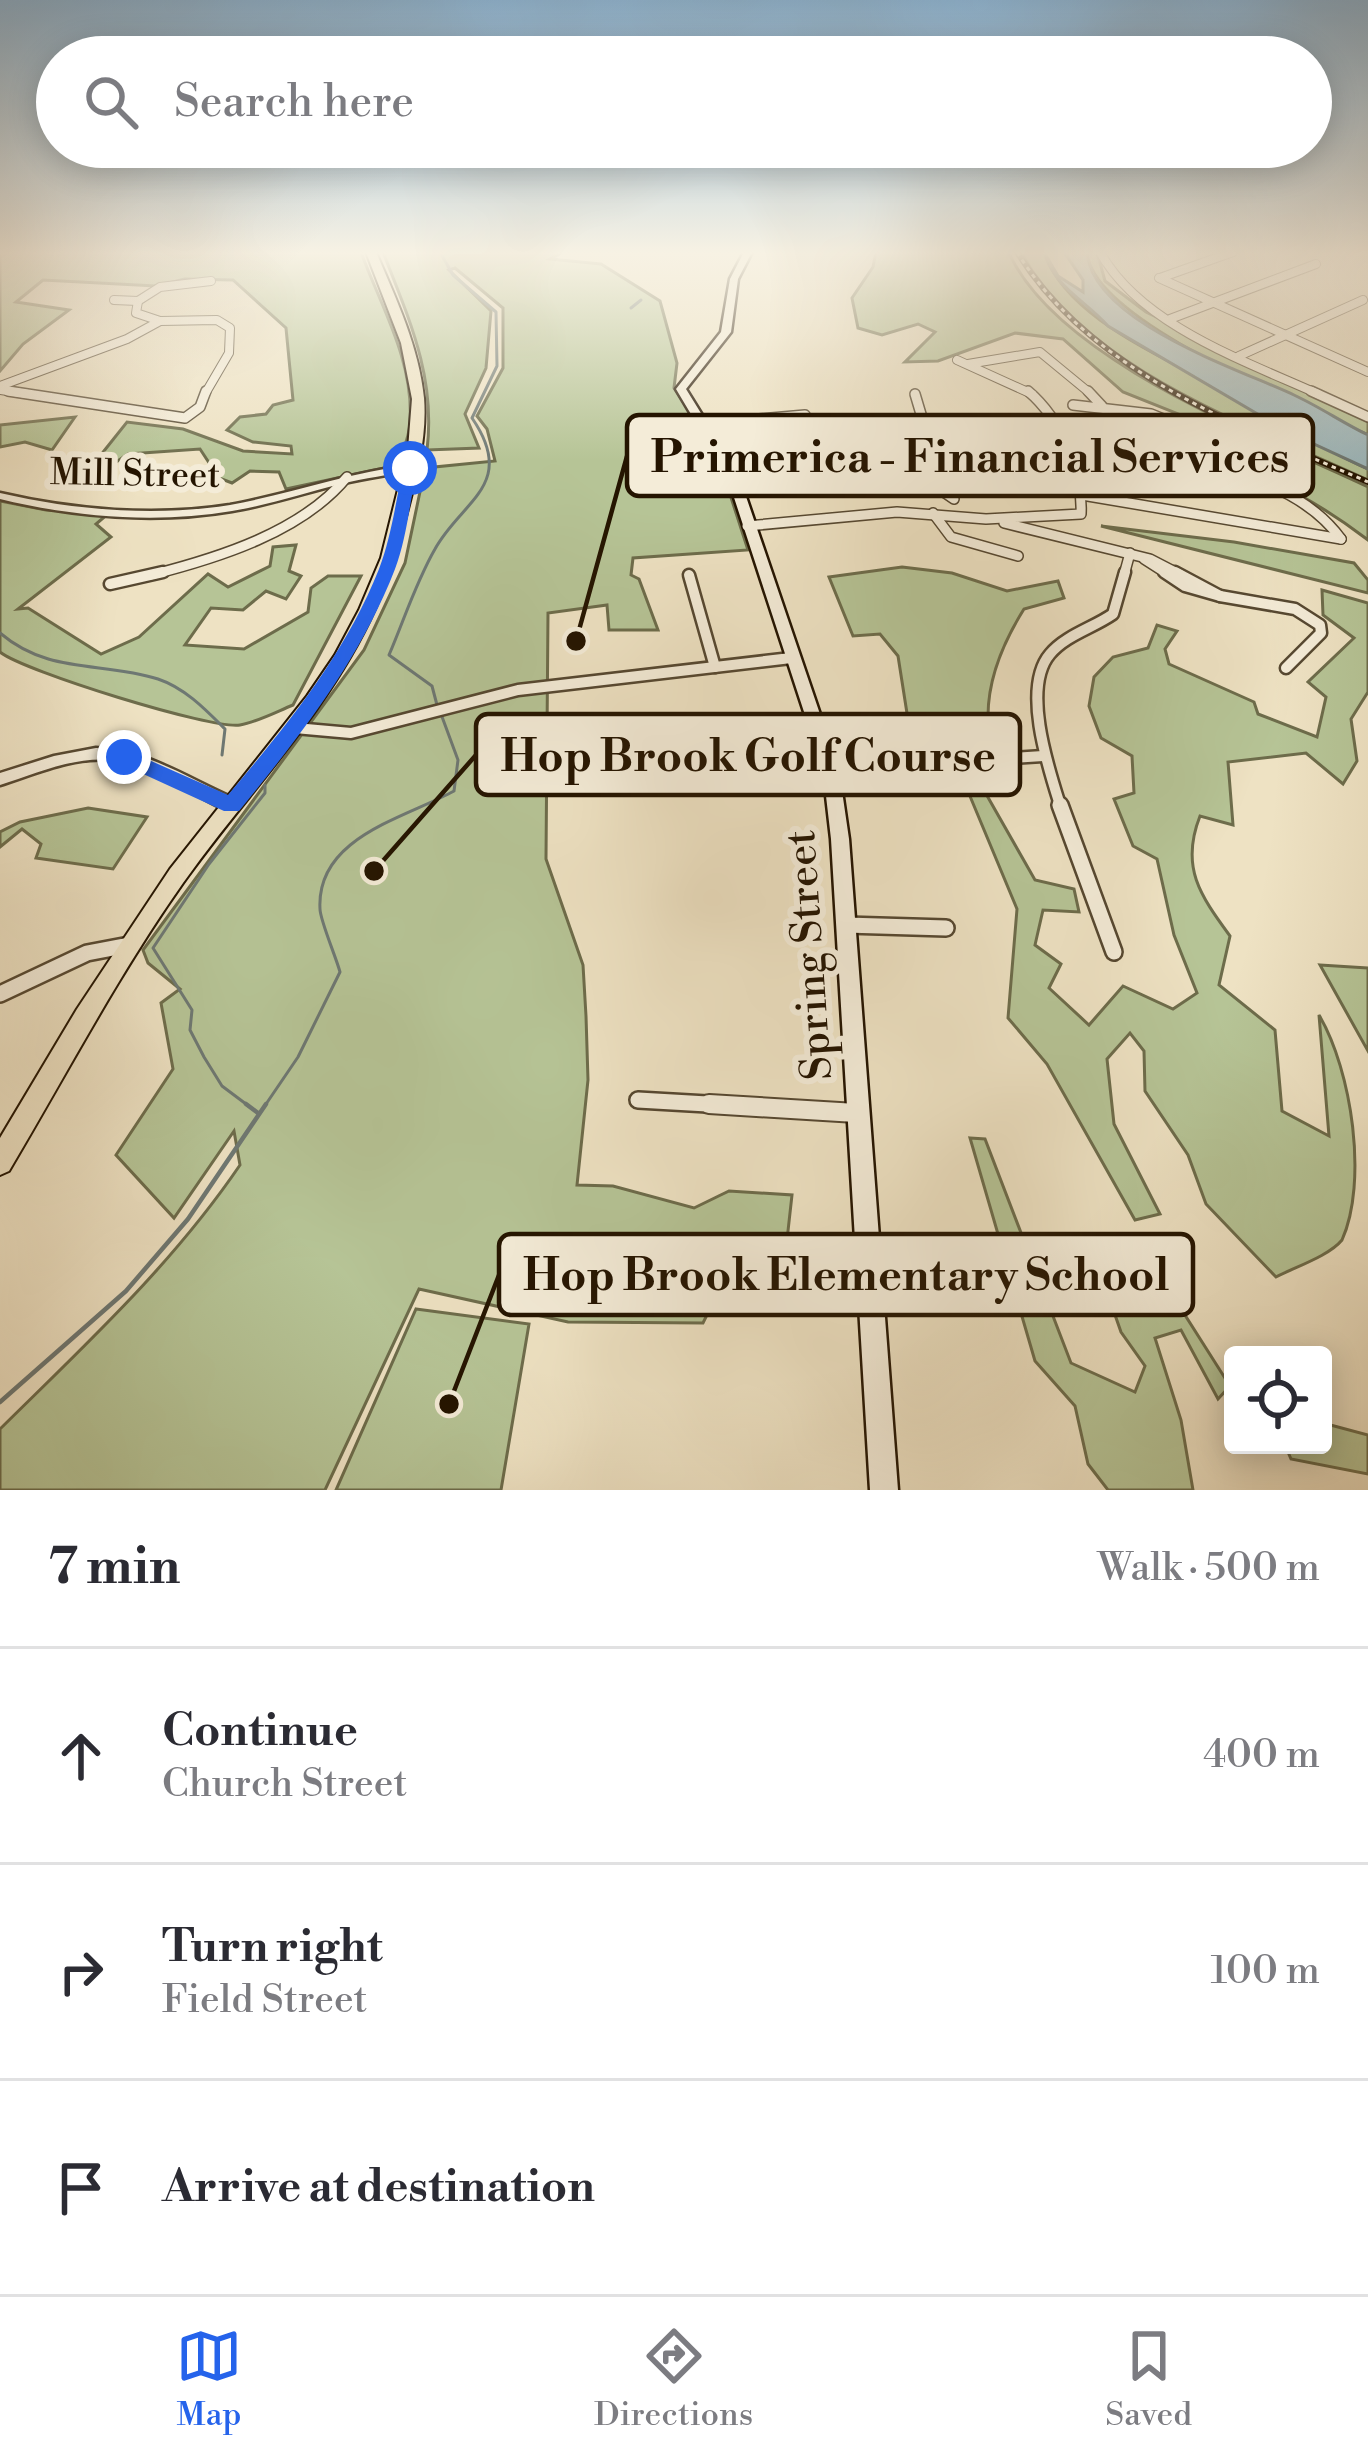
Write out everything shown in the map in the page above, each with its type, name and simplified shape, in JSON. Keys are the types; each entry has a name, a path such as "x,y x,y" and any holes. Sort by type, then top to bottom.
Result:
{"main road":[{"path":"0,1162 129,945 295,728 356,638 375,599 393,549 418,400 411,360 397,322"},
{"name":"Spring Street","path":"728,322 726,332 681,386 730,469 831,770 884,1490"}],"street":[{"path":"0,388 127,339 159,322"},
{"path":"0,388 184,418 200,407 204,390 230,358 230,328 213,322"},
{"path":"1175,322 1368,417"},
{"path":"1256,322 1368,372"},
{"path":"1239,356 1317,322"},
{"path":"747,526 897,512 986,519 1073,518 1081,514 1082,495 1070,454 1035,397 962,362 1040,352 1068,370 1102,406"},
{"path":"915,394 926,423 916,473 954,499 958,516"},
{"path":"1072,405 1160,416 1173,422 1175,430"},
{"path":"703,424 806,415"},
{"path":"860,440 921,449"},
{"path":"1070,454 1156,461 1268,486 1321,510 1333,520 1341,538 1082,495"},
{"path":"730,469 807,463"},
{"name":"Mill Street","path":"0,496 54,507 213,511 347,477 410,468"},
{"path":"110,584 156,574 250,542 322,502 347,477"},
{"path":"933,514 951,537 1018,556"},
{"path":"986,519 1130,553 1185,586 1295,609 1320,626 1322,633 1286,668"},
{"path":"1114,952 1043,756 1041,664 1054,647 1113,614 1130,553"},
{"path":"689,575 715,667"},
{"path":"295,728 351,732 523,689 791,658"},
{"path":"0,779 75,758 116,755 232,805"},
{"path":"831,770 1043,756"},
{"path":"846,925 946,928"},
{"path":"0,994 87,952 129,945"},
{"path":"638,1100 856,1113"}],"green space":[{"path":"0,322 53,322 23,344 0,371"},
{"path":"279,322 389,322 410,399 407,440 398,465 286,489 279,472 250,471 232,483 219,478 200,449 128,454 97,475 88,471 127,422 183,429 243,451 292,454 291,446 253,442 227,430 240,417 266,414 273,405 293,400 286,328"},
{"path":"410,322 490,322 486,368 465,414 479,448 427,450 428,398"},
{"path":"503,322 666,322 677,363 674,388 716,451 748,550 633,558 631,575 639,579 658,630 609,630 607,605 548,613 546,859 583,965 586,1016 588,1080 577,1185 613,1186 694,1208 729,1191 792,1195 786,1249 741,1246 703,1323 568,1322 419,1289 325,1490 0,1490 0,1429 157,1270 240,1165 234,1131 174,1218 116,1155 173,1069 161,1003 180,989 148,963 143,950 364,650 405,563 425,468 495,461 487,429 477,416 503,368"},
{"path":"857,322 1064,322 1116,361 1168,392 1368,487 1368,540 1305,498 1241,467 1173,446 1098,433 1099,424 1210,447 1229,442 1181,415 1123,392 1063,339 1015,333 938,361 905,362 935,332 918,324 882,335 858,328"},
{"path":"1078,322 1103,322 1368,469 1368,480 1174,390"},
{"path":"1146,322 1166,322 1368,420 1368,435 1253,383"},
{"path":"75,417 52,450 25,442 0,447 0,425"},
{"path":"0,501 46,510 109,513 96,524 111,537 18,609 28,608 101,654 139,637 208,574 228,587 270,566 273,547 296,545 289,571 301,576 286,599 266,591 243,610 211,608 185,645 244,649 308,612 311,588 328,576 361,576 293,705 240,725 194,718 79,685 0,652"},
{"path":"1101,526 1354,563 1368,580 1368,593"},
{"path":"902,567 952,573 1007,591 1058,581 1064,598 1024,609 1010,634 994,673 988,716 909,726 898,656 880,634 853,636 829,577"},
{"path":"1322,590 1368,603 1368,692 1351,719 1357,761 1343,784 1306,753 1228,762 1233,825 1200,816 1192,850 1196,880 1230,936 1219,985 1275,1030 1282,1111 1329,1136 1319,1015 1348,1096 1354,1188 1342,1240 1276,1277 1206,1204 1188,1155 1145,1091 1144,1051 1130,1033 1107,1059 1114,1124 1160,1214 1135,1220 1047,1064 1008,1018 1017,909 962,777 973,771 1035,880 1074,889 1079,912 1043,910 1035,945 1061,964 1049,988 1089,1025 1123,986 1173,1009 1197,993 1174,935 1157,859 1133,846 1114,799 1134,793 1132,756 1101,738 1089,706 1094,677 1113,657 1148,648 1157,625 1177,631 1165,649 1169,664 1254,702 1258,714 1317,737 1326,697 1308,682 1354,638 1323,615"},
{"path":"88,808 147,817 113,869 36,858 41,844 22,829 0,847 0,832 20,822"},
{"path":"1320,965 1368,968 1368,1051"},
{"path":"970,1138 985,1139 1071,1363 1135,1392 1145,1366 1121,1332 1100,1272 1183,1312 1224,1377 1224,1392 1218,1399 1181,1330 1155,1338 1181,1420 1193,1490 1108,1490 1088,1464 1075,1406 1035,1361"},
{"path":"416,1309 529,1324 501,1490 336,1490"},
{"path":"1332,1425 1368,1435 1368,1474 1291,1459 1289,1454 1332,1454"}],"water":[{"path":"1103,322 1141,322 1368,435 1368,469 1288,432"}],"waterway":[{"path":"437,705 432,686 389,655 435,549 487,476 485,441 472,418 497,366 496,322"},
{"path":"0,633 37,655 137,674 177,688 225,729 222,755"},
{"path":"264,1107 298,1057 340,972 320,909 332,864 367,833 454,791 458,760 441,714"},
{"path":"258,1113 222,1086 190,1030 192,1010 153,948 209,864 265,793 265,785"},
{"path":"0,1402 126,1291 188,1219 266,1104"}],"railway":[{"path":"1076,322 1128,364 1173,392 1368,482"}],"place":[{"name":"Primerica - Financial Services","path":"576,641"},
{"name":"Hop Brook Golf Course","path":"374,871"},
{"name":"Hop Brook Elementary School","path":"449,1404"}],"route":[{"path":"124,757 232,805 295,728 356,638 389,564 410,468"}]}
